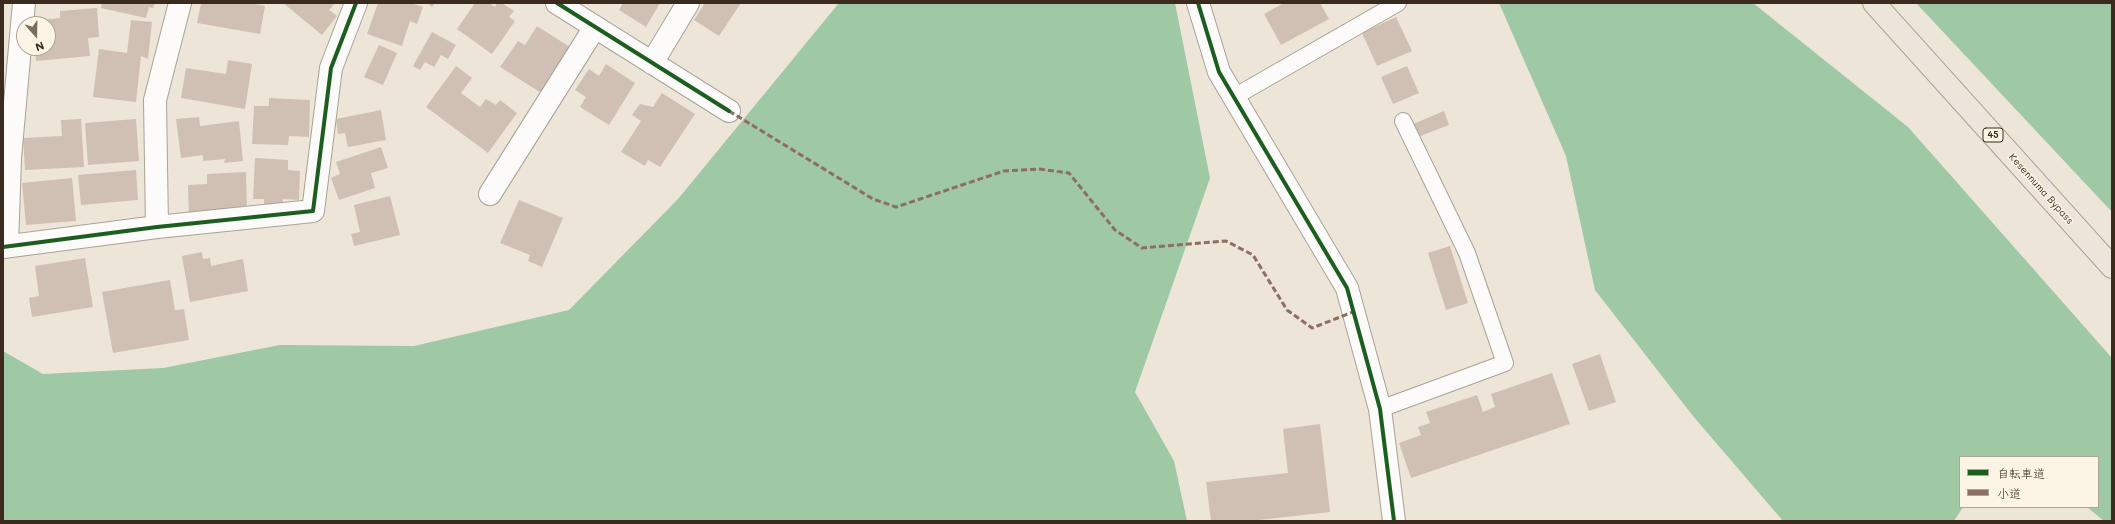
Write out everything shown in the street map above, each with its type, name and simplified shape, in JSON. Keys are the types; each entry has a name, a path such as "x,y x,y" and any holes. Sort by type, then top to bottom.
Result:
{"highway":[{"name":"Kesennuma Bypass","path":"1874,3 2112,268"}],"street":[{"path":"24,3 10,74 10,158 5,246 157,227 313,211 331,68 356,3"},
{"path":"157,227 155,100 180,3"},
{"path":"557,3 729,111"},
{"path":"652,63 688,3"},
{"path":"1198,3 1219,72 1347,288 1380,410 1394,521"},
{"path":"490,194 595,26"}],"lane":[{"path":"1234,97 1398,3"},
{"path":"1380,410 1505,363 1467,253 1403,121"}],"green space":[{"path":"839,3 1175,3 1210,178 1135,392 1174,461 1187,521 3,521 3,351 43,374 163,368 280,345 414,346 569,310 678,199"},
{"path":"1499,3 1753,3 1908,127 2112,358 2112,521 2104,521 2088,508 2099,508 2099,456 1959,456 1959,508 1962,508 1954,521 1783,521 1693,416 1595,290 1566,156"},
{"path":"1916,3 2112,3 2112,212"}],"building":[{"path":"102,3 155,3 153,8 149,7 146,18 101,8"},
{"path":"201,3 250,3 265,6 260,34 197,23"},
{"path":"283,3 335,3 329,10 337,16 322,35"},
{"path":"378,3 411,3 423,7 417,24 410,21 402,46 367,34"},
{"path":"427,3 435,3 432,7"},
{"path":"475,3 489,3 495,7 497,3 502,3 514,11 509,17 515,21 492,54 457,29"},
{"path":"623,3 660,3 646,27 619,10"},
{"path":"705,3 741,3 719,36 694,20"},
{"path":"1284,3 1320,3 1329,19 1281,45 1264,14"},
{"path":"97,8 99,37 88,38 90,56 36,61 36,56 56,56 56,18 60,18 60,11"},
{"path":"1396,17 1412,51 1377,66 1362,33"},
{"path":"131,20 152,22 148,59 141,56 136,102 93,97 99,49 127,53"},
{"path":"537,26 576,51 546,96 500,67 518,41 525,45"},
{"path":"432,32 456,45 448,59 441,55 434,67 425,62 420,70 413,66"},
{"path":"379,45 397,53 383,85 364,77"},
{"path":"228,60 252,64 245,109 181,98 186,68 226,74"},
{"path":"606,64 635,83 609,125 580,107 586,97 575,90 589,69 599,76"},
{"path":"456,66 472,78 461,93 480,107 486,99 496,105 500,100 517,113 488,153 426,107"},
{"path":"1407,66 1419,93 1393,104 1381,77"},
{"path":"662,93 695,114 660,167 648,160 645,166 621,152 641,121 632,115 640,104 653,107"},
{"path":"269,98 310,100 309,137 289,136 288,145 252,144 254,106 269,106"},
{"path":"381,110 386,140 348,147 345,133 338,134 336,119"},
{"path":"1444,111 1449,125 1418,137 1413,124"},
{"path":"199,117 200,126 239,121 243,161 224,163 225,159 203,161 203,155 181,158 176,119"},
{"path":"81,119 84,167 25,170 23,138 62,136 61,120"},
{"path":"136,119 139,161 88,165 85,123"},
{"path":"381,147 388,168 371,173 375,188 339,200 331,178 340,174 336,162"},
{"path":"255,158 288,160 288,170 300,171 299,200 283,199 282,207 264,206 264,199 253,199"},
{"path":"136,170 138,200 81,205 78,175"},
{"path":"246,172 247,212 189,215 188,185 207,184 207,174"},
{"path":"72,178 76,221 26,225 22,183"},
{"path":"390,196 400,235 354,246 351,234 360,232 354,205"},
{"path":"519,200 563,218 542,267 528,261 530,255 500,243"},
{"path":"1450,246 1468,303 1446,310 1428,253"},
{"path":"202,252 203,259 210,258 211,266 243,259 248,291 190,302 182,256"},
{"path":"85,258 93,307 32,317 29,298 39,296 35,266"},
{"path":"170,280 175,310 184,309 189,340 113,353 102,292"},
{"path":"1600,354 1616,402 1589,411 1572,364"},
{"path":"1552,373 1570,424 1411,478 1399,443 1421,435 1418,427 1430,423 1426,412 1477,395 1483,412 1495,407 1491,394"},
{"path":"1320,424 1330,512 1250,521 1211,521 1206,482 1288,473 1283,429"}],"marked path":[{"path":"729,111 873,199 896,207 1004,171 1039,169 1069,173 1115,230 1142,248 1226,241 1253,255 1287,310 1312,328 1353,312"}],"cycle path":[{"path":"3,247 157,227 313,211 331,68 356,3"},
{"path":"557,3 729,111"},
{"path":"1198,3 1219,72 1347,288 1380,409 1394,521"}]}
